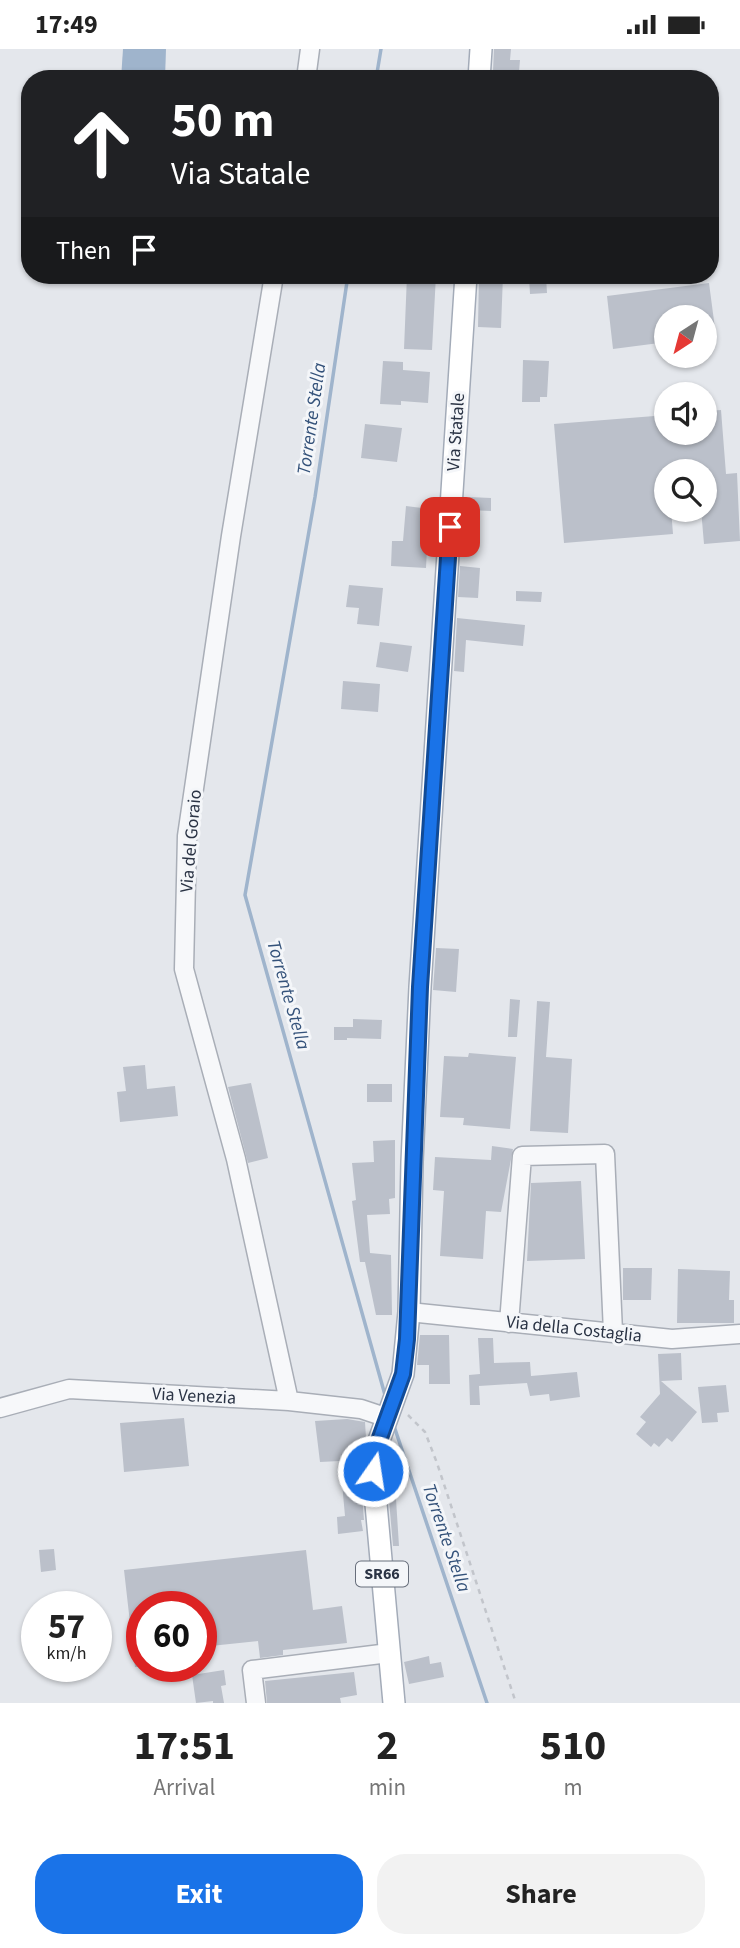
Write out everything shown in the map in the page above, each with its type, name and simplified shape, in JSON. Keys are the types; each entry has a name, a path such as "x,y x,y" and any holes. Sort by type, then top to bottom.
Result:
{"main road":[{"path":"480,70 481,49"},
{"name":"Via Statale","path":"398,1417 409,1312 420,987 465,284"},
{"name":"SR66","path":"394,1703 373,1484 377,1446 398,1417"}],"street":[{"path":"307,70 310,49"},
{"name":"Via del Goraio","path":"273,284 233,523 187,836 184,969 236,1159 289,1401"},
{"path":"509,1323 522,1156 605,1154 613,1332"},
{"name":"Via della Costaglia","path":"409,1312 671,1339 740,1334"},
{"name":"Via Venezia","path":"0,1408 69,1389 289,1401 361,1409 398,1417"},
{"path":"256,1703 252,1670 389,1653"}],"path":[{"path":"398,1417 425,1432 516,1703"}],"water":[{"path":"123,49 166,49 165,70 122,70"}],"building":[{"path":"494,49 511,49 510,60 520,60 519,70 493,70"},
{"path":"407,284 436,284 432,350 404,349"},
{"path":"479,284 503,284 501,328 478,327"},
{"path":"529,284 546,284 547,293 530,294"},
{"path":"709,284 712,305 654,305 654,344 613,349 607,296"},
{"path":"523,360 549,361 547,397 540,397 540,402 522,402"},
{"path":"383,361 403,362 403,370 430,372 428,403 401,401 401,405 380,404"},
{"path":"717,410 721,410 726,474 737,473 740,541 704,544 702,522 717,522 717,459 654,459 654,522 672,522 673,534 564,543 554,424 654,416 654,445 717,445"},
{"path":"365,424 402,428 397,462 361,458"},
{"path":"469,497 491,498 491,511 468,510"},
{"path":"406,506 438,510 436,530 428,529 426,568 391,566 392,541 403,541"},
{"path":"460,566 480,568 478,598 458,597"},
{"path":"349,585 383,588 379,626 357,624 359,608 346,607"},
{"path":"516,591 542,592 541,602 516,601"},
{"path":"457,618 525,625 523,646 466,640 464,672 454,671"},
{"path":"380,642 412,646 408,672 376,667"},
{"path":"343,681 380,684 378,712 341,709"},
{"path":"436,948 459,949 456,992 433,990"},
{"path":"510,999 520,1000 517,1037 508,1037"},
{"path":"537,1001 550,1002 546,1057 572,1059 568,1133 530,1131"},
{"path":"353,1019 382,1020 381,1039 334,1040 334,1027 353,1027"},
{"path":"469,1053 516,1057 510,1129 463,1125 464,1118 440,1117 444,1056 468,1057"},
{"path":"145,1065 147,1089 175,1086 178,1116 120,1122 117,1092 126,1091 123,1067"},
{"path":"251,1083 268,1158 248,1163 228,1087"},
{"path":"367,1084 392,1084 392,1102 367,1102"},
{"path":"395,1140 395,1198 389,1199 390,1214 367,1215 370,1253 391,1255 392,1315 376,1315 365,1262 360,1262 352,1201 356,1200 352,1163 374,1162 373,1141"},
{"path":"492,1146 513,1149 501,1212 486,1211 483,1259 440,1256 444,1191 433,1190 435,1157 491,1160"},
{"path":"581,1181 585,1259 527,1261 531,1183"},
{"path":"623,1268 652,1268 651,1300 623,1300"},
{"path":"678,1269 730,1271 729,1300 734,1300 734,1323 677,1323"},
{"path":"420,1335 449,1335 450,1384 429,1384 429,1365 417,1365"},
{"path":"478,1338 493,1338 494,1363 530,1362 531,1376 577,1372 580,1397 550,1401 549,1394 530,1396 527,1383 479,1386 480,1405 470,1405 469,1375 480,1374"},
{"path":"681,1353 682,1380 661,1381 697,1412 672,1442 667,1438 659,1447 654,1443 651,1447 636,1434 646,1422 640,1417 660,1394 658,1354"},
{"path":"726,1385 729,1412 717,1413 718,1422 702,1423 698,1387"},
{"path":"184,1418 189,1466 124,1472 120,1423"},
{"path":"347,1419 365,1422 366,1438 361,1440 360,1472 364,1520 361,1520 363,1531 338,1534 337,1517 345,1516 340,1461 320,1462 315,1421"},
{"path":"396,1499 399,1546 393,1546 389,1500"},
{"path":"54,1549 56,1570 41,1572 39,1550"},
{"path":"306,1550 313,1610 342,1606 347,1643 283,1650 283,1655 260,1658 258,1641 217,1645 217,1591 126,1591 124,1570"},
{"path":"429,1656 430,1664 441,1662 444,1677 409,1684 404,1662"},
{"path":"224,1670 226,1685 221,1686 224,1703 196,1703 193,1682 217,1682 217,1671"},
{"path":"354,1672 357,1695 340,1698 341,1703 267,1703 265,1681"}],"waterway":[{"name":"Torrente Stella","path":"378,70 381,49"},
{"name":"Torrente Stella","path":"347,284 315,497 245,895 385,1395"},
{"name":"Torrente Stella","path":"394,1426 487,1703"}],"route":[{"path":"373,1471 377,1446 403,1374 407,1339 420,987 450,527"}]}
